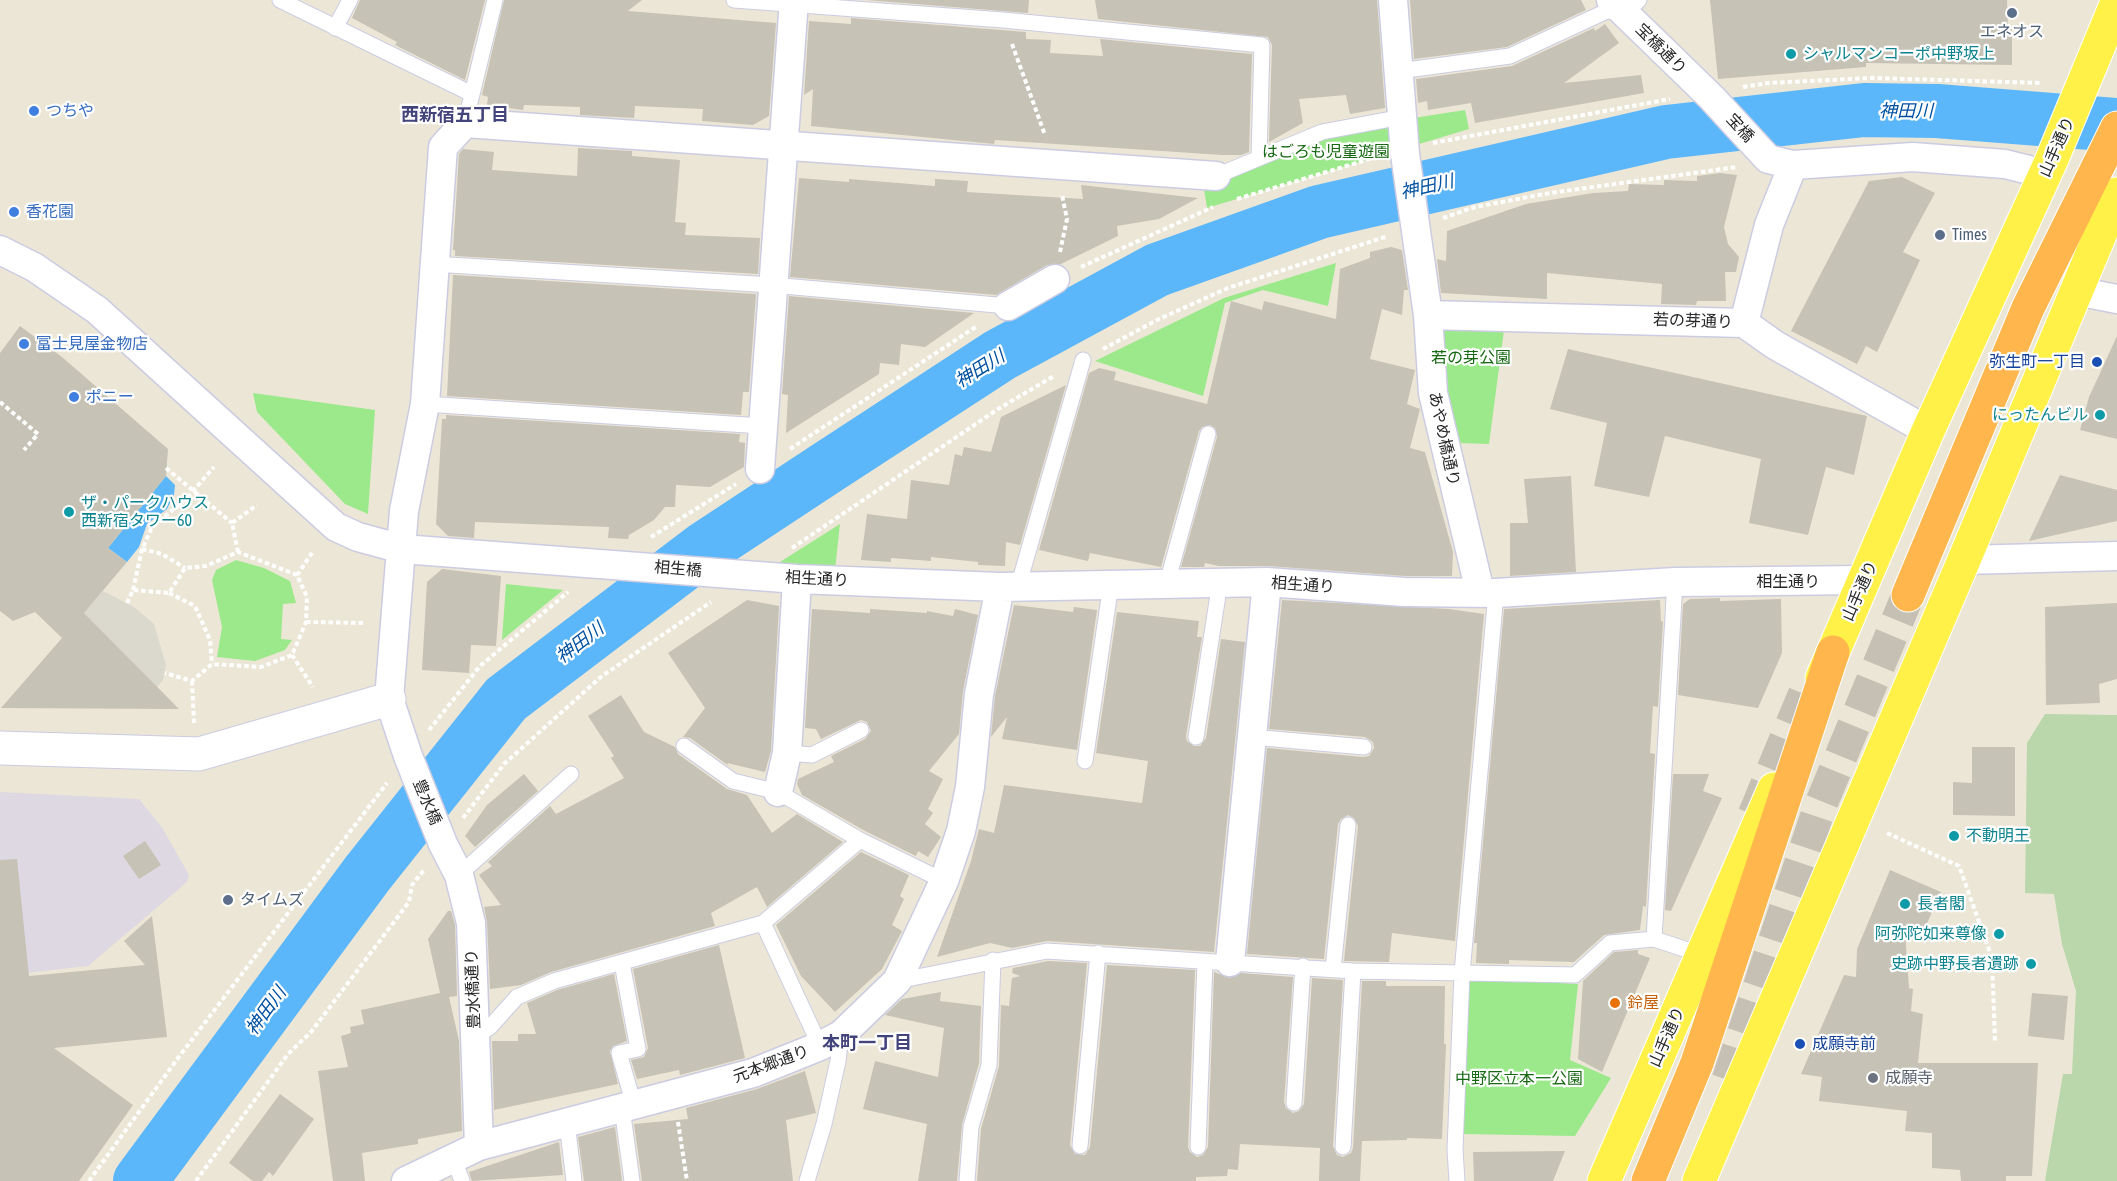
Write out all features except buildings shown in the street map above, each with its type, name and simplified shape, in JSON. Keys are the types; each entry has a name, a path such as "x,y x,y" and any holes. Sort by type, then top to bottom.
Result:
{"highway":[{"path":"1908,595 2028,308 2117,128"},
{"path":"1648,1181 1697,1063 1833,652"}],"main road":[{"name":"山手通り","path":"1605,1181 1928,431 2048,167 2117,2"},
{"path":"1699,1181 1964,560 2117,194"}],"street":[{"path":"1392,0 1405,151"},
{"path":"760,469 794,2"},
{"name":"宝橋通り","path":"1625,4 1708,96"},
{"name":"宝橋","path":"1708,96 1768,163"},
{"path":"410,761 389,699 404,511 425,404 433,264 443,147 465,123 1056,165 1221,189"},
{"name":"あやめ橋通り","path":"1405,151 1428,315 1433,393 1488,592"},
{"path":"1744,323 1769,225 1768,163 1913,157 2048,167"},
{"path":"0,250 34,267 97,310 336,526 358,537 402,549 608,563"},
{"path":"1008,306 1055,279"},
{"path":"2076,291 2117,299"},
{"name":"若の芽通り","path":"1428,315 1744,323 1775,345 1928,431"},
{"path":"1964,560 2117,556"},
{"name":"相生橋","path":"608,563 746,575"},
{"name":"相生通り","path":"746,575 1009,587 1267,582 1404,592 1488,592 1675,582 1865,580"},
{"path":"778,792 787,753 797,579"},
{"path":"1217,962 1252,737 1267,582"},
{"name":"元本郷通り","path":"406,1181 457,1169 479,1146 753,1073 830,1040 897,981 944,881 962,831 979,694 1009,587"},
{"path":"0,748 199,754 389,699"},
{"name":"豊水橋","path":"410,761 442,838"},
{"name":"豊水橋通り","path":"442,838 459,875 471,923 479,1146"}],"lane":[{"path":"280,0 472,94"},
{"path":"335,28 350,0"},
{"path":"465,123 495,0"},
{"path":"734,0 794,2 1262,45 1259,157"},
{"path":"1399,71 1510,56 1625,4"},
{"path":"1221,189 1259,157 1322,132 1402,117"},
{"path":"433,264 772,285 1008,306"},
{"path":"1009,587 1083,360"},
{"path":"425,404 762,426"},
{"path":"1167,583 1208,434"},
{"path":"1196,737 1220,582"},
{"path":"1654,939 1675,582"},
{"path":"1085,761 1111,584"},
{"path":"1457,1181 1455,1150 1462,973 1488,592"},
{"path":"787,753 812,755 861,730"},
{"path":"1252,737 1364,747"},
{"path":"684,746 734,781 778,792 860,840 944,881"},
{"path":"459,875 571,774"},
{"path":"1333,969 1348,825"},
{"path":"475,1037 490,1027 517,997 554,981 764,923 860,840"},
{"path":"764,923 830,1040 838,1061 824,1124 807,1181"},
{"path":"897,981 1047,951 1353,971 1575,975 1610,943 1654,939 1703,955"},
{"path":"1080,1146 1098,953"},
{"path":"967,1181 971,1127 989,1065 993,960"},
{"path":"1198,1147 1217,962"},
{"path":"622,963 638,1049 619,1053 628,1107 632,1181"},
{"path":"1294,1103 1303,966"},
{"path":"1343,1147 1353,971"},
{"path":"567,1123 574,1181"}],"path":[{"path":"1003,20 1056,165 1067,219 1055,279"},
{"path":"1221,189 1405,151 1768,83 1872,78 2042,83"},
{"path":"790,549 998,410 1159,319 1228,288 1415,219 1550,193 1768,163"},
{"path":"1055,279 1217,205"},
{"path":"646,541 1008,306"},
{"path":"0,402 38,434 24,450"},
{"path":"127,603 133,590 142,549 152,527 194,490 214,467"},
{"path":"166,468 232,523 238,552"},
{"path":"232,523 257,505"},
{"path":"142,549 162,554 185,568 206,566 238,552 297,575 307,597 306,622 292,656 261,667 212,664 192,681"},
{"path":"297,575 312,553"},
{"path":"89,1181 178,1058 410,761 480,666 608,563"},
{"path":"169,593 185,568"},
{"path":"602,676 746,575"},
{"path":"133,590 169,593 195,606 210,640 212,664"},
{"path":"306,622 371,624"},
{"path":"292,656 318,695"},
{"path":"165,673 192,681"},
{"path":"192,681 194,731"},
{"path":"1887,833 1959,866 1992,958 1995,1041"},
{"path":"196,1181 288,1054"},
{"path":"674,1094 687,1181"}],"shaded area":[{"path":"103,591 134,607 154,624 166,665 163,680 157,687 84,613"},
{"path":"0,792 139,799 163,829 189,875 187,882 88,966 0,976"}],"green space":[{"name":"はごろも児童遊園","path":"1465,110 1469,129 1207,208 1204,189 1322,132"},
{"path":"1336,263 1328,306 1263,290 1225,303 1203,396 1095,361 1224,298"},
{"name":"若の芽公園","path":"1437,325 1504,330 1489,444 1455,443"},
{"path":"253,393 375,410 368,514 345,504 257,412"},
{"path":"840,524 835,570 772,567"},
{"path":"236,560 264,568 290,581 296,603 283,604 281,639 292,640 285,650 255,661 217,657 222,627 212,580 216,570"},
{"path":"506,584 563,590 502,640"},
{"path":"2045,714 2117,715 2117,1181 2045,1181 2063,1074 2072,1074 2076,991 2062,944 2054,894 2025,893 2027,743"},
{"name":"中野区立本一公園","path":"1467,978 1578,984 1570,1060 1611,1078 1575,1136 1461,1134"}],"water":[{"path":"166,476 175,485 174,495 167,509 147,524 139,547 127,562 108,548"}],"waterway":[{"name":"神田川","path":"140,1181 367,874 506,699 705,548 1000,355 1157,270 1319,212 1666,132 1864,110 1937,111 2117,125"}],"tunnel":[{"path":"1728,1080 1819,809 1908,595"},
{"path":"1754,815 1807,688"}],"place":[{"name":"エネオス","path":"2012,13"},
{"name":"シャルマンコーポ中野坂上","path":"1791,54"},
{"name":"つちや","path":"34,111"},
{"name":"香花園","path":"14,212"},
{"name":"Times","path":"1940,235"},
{"name":"富士見屋金物店","path":"24,344"},
{"name":"弥生町一丁目","path":"2097,362"},
{"name":"ポニー","path":"74,397"},
{"name":"にったんビル","path":"2100,415"},
{"name":"ザ・パークハウス 西新宿タワー60","path":"69,512"},
{"name":"不動明王","path":"1954,836"},
{"name":"タイムズ","path":"228,900"},
{"name":"長者閣","path":"1905,904"},
{"name":"阿弥陀如来尊像","path":"1999,934"},
{"name":"史跡中野長者遺跡","path":"2031,964"},
{"name":"鈴屋","path":"1615,1003"},
{"name":"成願寺前","path":"1800,1044"},
{"name":"成願寺","path":"1873,1078"}],"district":[{"name":"西新宿五丁目","path":"455,115"},
{"name":"本町一丁目","path":"867,1043"}]}
